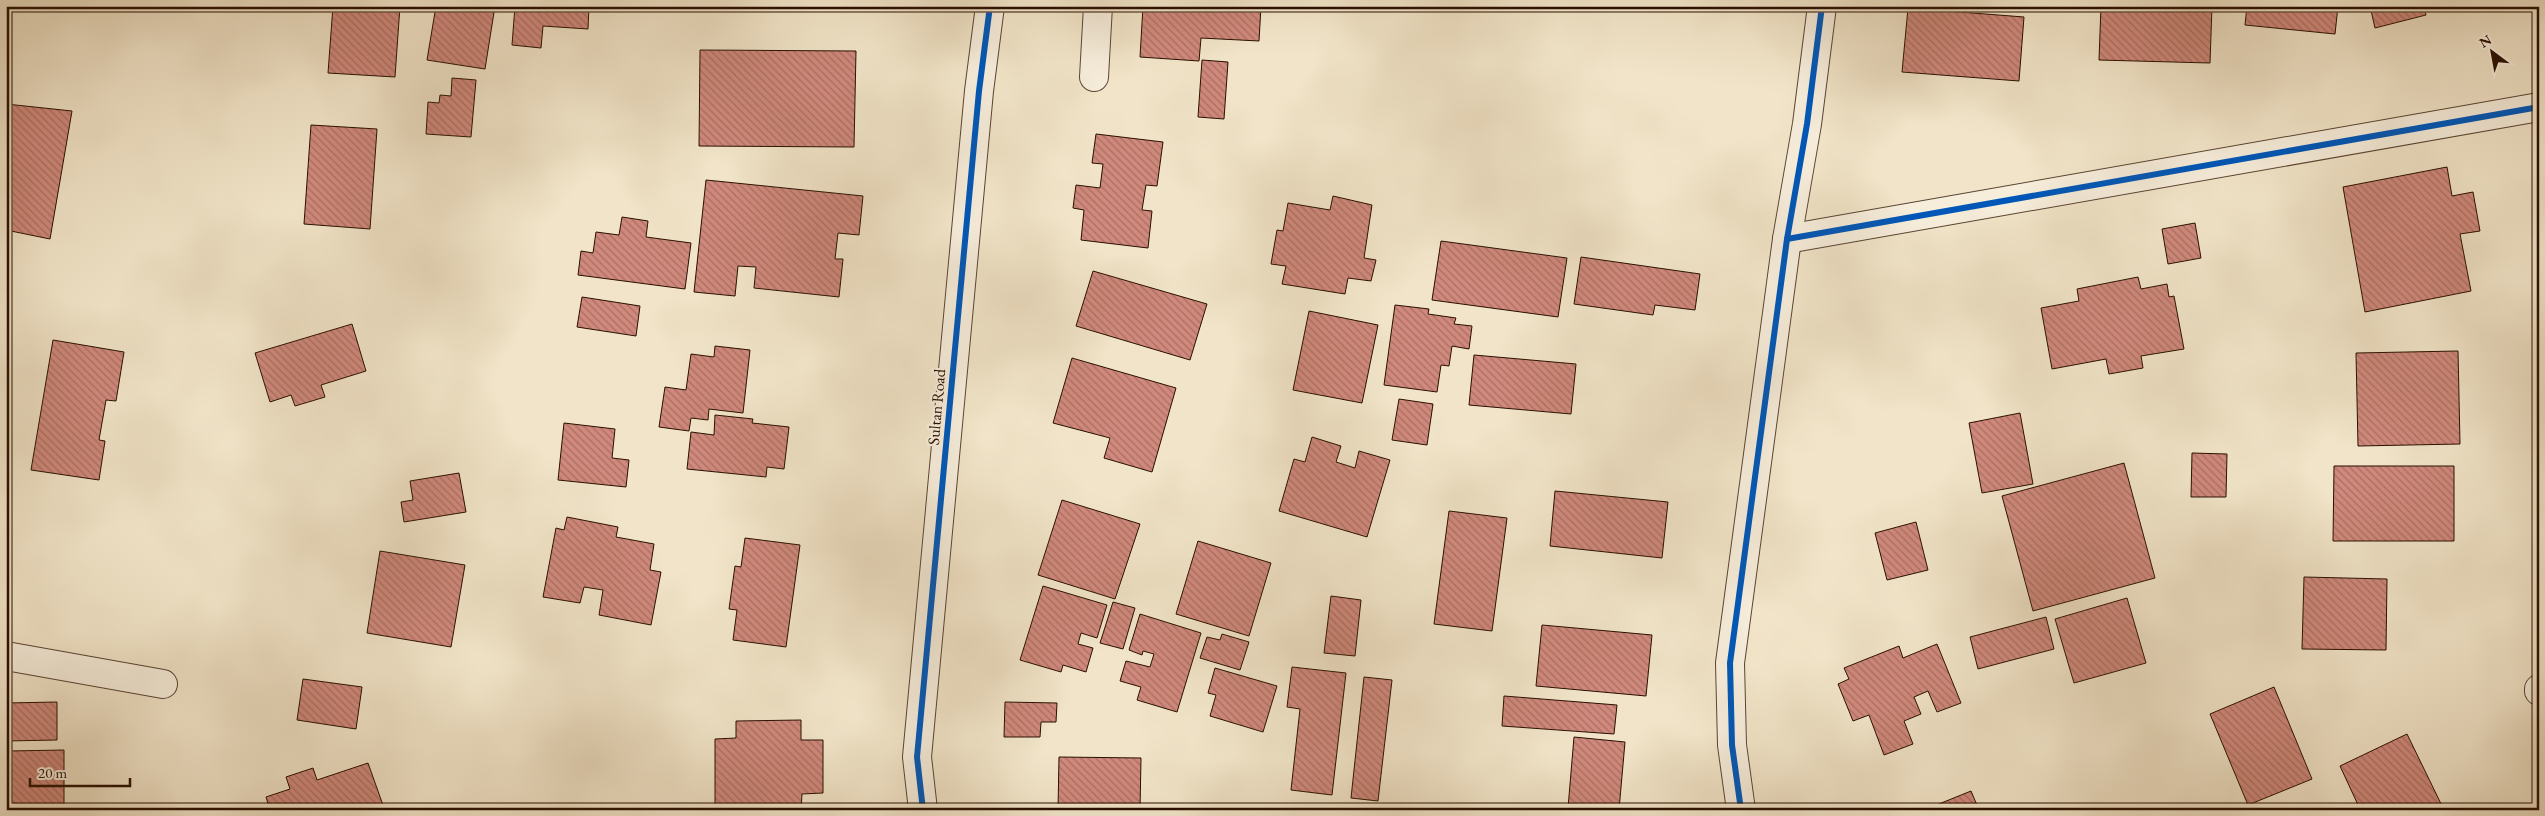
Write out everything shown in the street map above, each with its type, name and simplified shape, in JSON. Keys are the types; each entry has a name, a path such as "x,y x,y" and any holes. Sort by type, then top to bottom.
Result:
{"street":[{"name":"Sultan Road","path":"923,810 917,757 979,91 990,6"},
{"path":"1094,78 1098,6"},
{"path":"1741,810 1732,745 1730,663 1787,239 1807,124 1822,6"},
{"path":"1787,239 2105,183 2250,160 2539,107"},
{"path":"6,656 163,684"}],"building":[{"path":"333,6 400,6 395,77 328,73"},
{"path":"436,6 495,6 485,69 427,60"},
{"path":"515,6 589,6 588,29 543,26 541,48 512,45"},
{"path":"1143,6 1261,6 1259,41 1201,38 1199,61 1140,57"},
{"path":"1524,6 1572,6 1572,9"},
{"path":"2101,6 2212,6 2210,63 2099,60"},
{"path":"2247,6 2338,6 2335,34 2245,25"},
{"path":"2370,6 2424,6 2426,15 2375,28"},
{"path":"1908,8 2024,17 2019,81 1902,72"},
{"path":"700,50 856,51 854,147 699,146"},
{"path":"1202,60 1228,62 1224,119 1198,117"},
{"path":"452,78 476,80 471,137 426,134 428,102 439,103 440,95 451,96"},
{"path":"6,104 72,111 50,239 6,230"},
{"path":"311,125 377,129 370,229 304,224"},
{"path":"1096,134 1163,142 1157,186 1146,185 1142,210 1152,211 1148,248 1081,240 1084,210 1073,208 1076,185 1100,188 1103,164 1092,163"},
{"path":"2447,167 2452,196 2473,192 2480,231 2460,234 2471,291 2365,312 2343,187"},
{"path":"706,180 863,196 859,235 838,233 835,259 843,259 839,297 754,288 756,267 738,266 735,296 694,292"},
{"path":"1333,196 1372,205 1364,258 1376,260 1371,281 1348,278 1345,294 1282,284 1286,266 1271,264 1277,230 1283,231 1288,203 1330,210"},
{"path":"622,217 648,221 646,237 691,243 685,289 578,275 581,251 593,253 596,232 619,235"},
{"path":"2195,223 2201,258 2168,264 2162,229"},
{"path":"1441,241 1567,258 1558,317 1432,300"},
{"path":"1581,257 1700,274 1695,310 1655,305 1653,315 1574,304"},
{"path":"1093,271 1207,304 1190,360 1076,326"},
{"path":"2138,277 2141,289 2167,284 2169,297 2174,296 2184,349 2141,356 2143,368 2109,374 2106,359 2052,369 2041,308 2079,301 2077,289"},
{"path":"582,297 640,306 636,336 577,327"},
{"path":"1395,305 1429,309 1428,314 1456,318 1454,324 1472,326 1469,349 1452,346 1449,366 1441,365 1437,392 1384,385"},
{"path":"1309,311 1378,325 1362,403 1293,390"},
{"path":"352,324 366,371 321,385 325,397 295,406 291,395 270,402 255,353"},
{"path":"53,340 124,352 116,401 106,400 99,440 105,441 99,480 31,470"},
{"path":"715,346 750,350 743,413 709,409 708,420 691,418 689,431 659,427 665,387 686,390 691,354 714,357"},
{"path":"2458,351 2460,444 2358,446 2356,353"},
{"path":"1474,355 1576,364 1571,414 1469,405"},
{"path":"1072,358 1176,388 1152,472 1104,458 1110,438 1053,423"},
{"path":"1399,399 1433,404 1427,445 1392,440"},
{"path":"2020,413 2033,484 1982,493 1969,423"},
{"path":"715,415 753,419 752,423 789,427 784,469 767,467 766,477 687,469 691,432 714,435"},
{"path":"564,423 615,429 612,458 629,460 626,487 558,480"},
{"path":"1312,437 1341,446 1336,462 1355,468 1359,451 1390,460 1367,537 1279,511 1294,459 1305,462"},
{"path":"2192,453 2227,454 2226,497 2191,497"},
{"path":"2124,463 2155,578 2033,611 2002,496"},
{"path":"2334,466 2454,466 2454,541 2333,541"},
{"path":"459,473 466,512 404,522 401,502 413,500 410,481"},
{"path":"1555,491 1668,502 1662,558 1550,546"},
{"path":"1062,500 1140,524 1115,599 1038,575"},
{"path":"1449,511 1507,518 1492,631 1434,624"},
{"path":"567,517 618,527 616,537 654,544 650,570 661,572 651,625 599,615 603,590 584,587 580,603 543,597 556,528 564,530"},
{"path":"1916,522 1928,570 1887,580 1875,533"},
{"path":"745,538 800,545 786,647 733,640 737,610 729,609 735,566 741,567"},
{"path":"1198,541 1271,563 1249,636 1176,614"},
{"path":"380,551 465,565 451,647 367,633"},
{"path":"2304,577 2387,579 2386,650 2302,649"},
{"path":"1043,586 1107,605 1097,638 1081,633 1078,644 1093,648 1086,672 1063,665 1061,672 1020,660"},
{"path":"1331,596 1361,600 1355,656 1324,653"},
{"path":"2127,598 2146,663 2074,683 2055,619"},
{"path":"1113,602 1135,608 1123,649 1100,643"},
{"path":"1140,614 1201,633 1177,712 1137,700 1141,687 1120,681 1126,661 1150,667 1154,654 1143,651 1142,655 1129,650"},
{"path":"2046,617 2054,649 1978,669 1970,637"},
{"path":"1542,625 1652,635 1646,696 1536,686"},
{"path":"1222,634 1249,642 1240,670 1200,658 1207,637 1220,640"},
{"path":"1937,644 1961,703 1937,712 1928,691 1914,697 1921,714 1904,721 1913,744 1884,755 1869,715 1853,721 1838,684 1849,679 1844,668 1899,646 1903,658"},
{"path":"1292,667 1346,673 1332,795 1291,790 1300,709 1287,707"},
{"path":"1215,668 1277,686 1263,732 1210,716 1216,695 1208,693"},
{"path":"1364,677 1392,680 1378,801 1351,798"},
{"path":"303,679 362,687 356,729 297,720"},
{"path":"2274,687 2312,779 2248,805 2210,714"},
{"path":"1504,696 1617,705 1614,734 1502,726"},
{"path":"57,702 57,740 6,741 6,703"},
{"path":"1005,702 1057,703 1056,722 1041,722 1040,737 1004,737"},
{"path":"801,720 801,740 823,740 823,793 802,794 801,810 715,810 715,739 736,738 736,721"},
{"path":"2407,734 2444,810 2353,810 2359,807 2340,766"},
{"path":"1574,737 1625,742 1619,810 1568,808"},
{"path":"64,750 64,809 117,810 8,810 8,751"},
{"path":"1059,757 1141,758 1140,810 1058,810"},
{"path":"368,763 384,808 270,810 266,797 290,789 286,777 313,768 317,780"},
{"path":"1971,791 1979,810 1924,810"}],"cycle path":[{"path":"923,810 917,757 979,91 990,6"},
{"path":"1741,810 1732,745 1730,663 1787,239 1807,124 1822,6"},
{"path":"1787,239 2539,107"}]}
